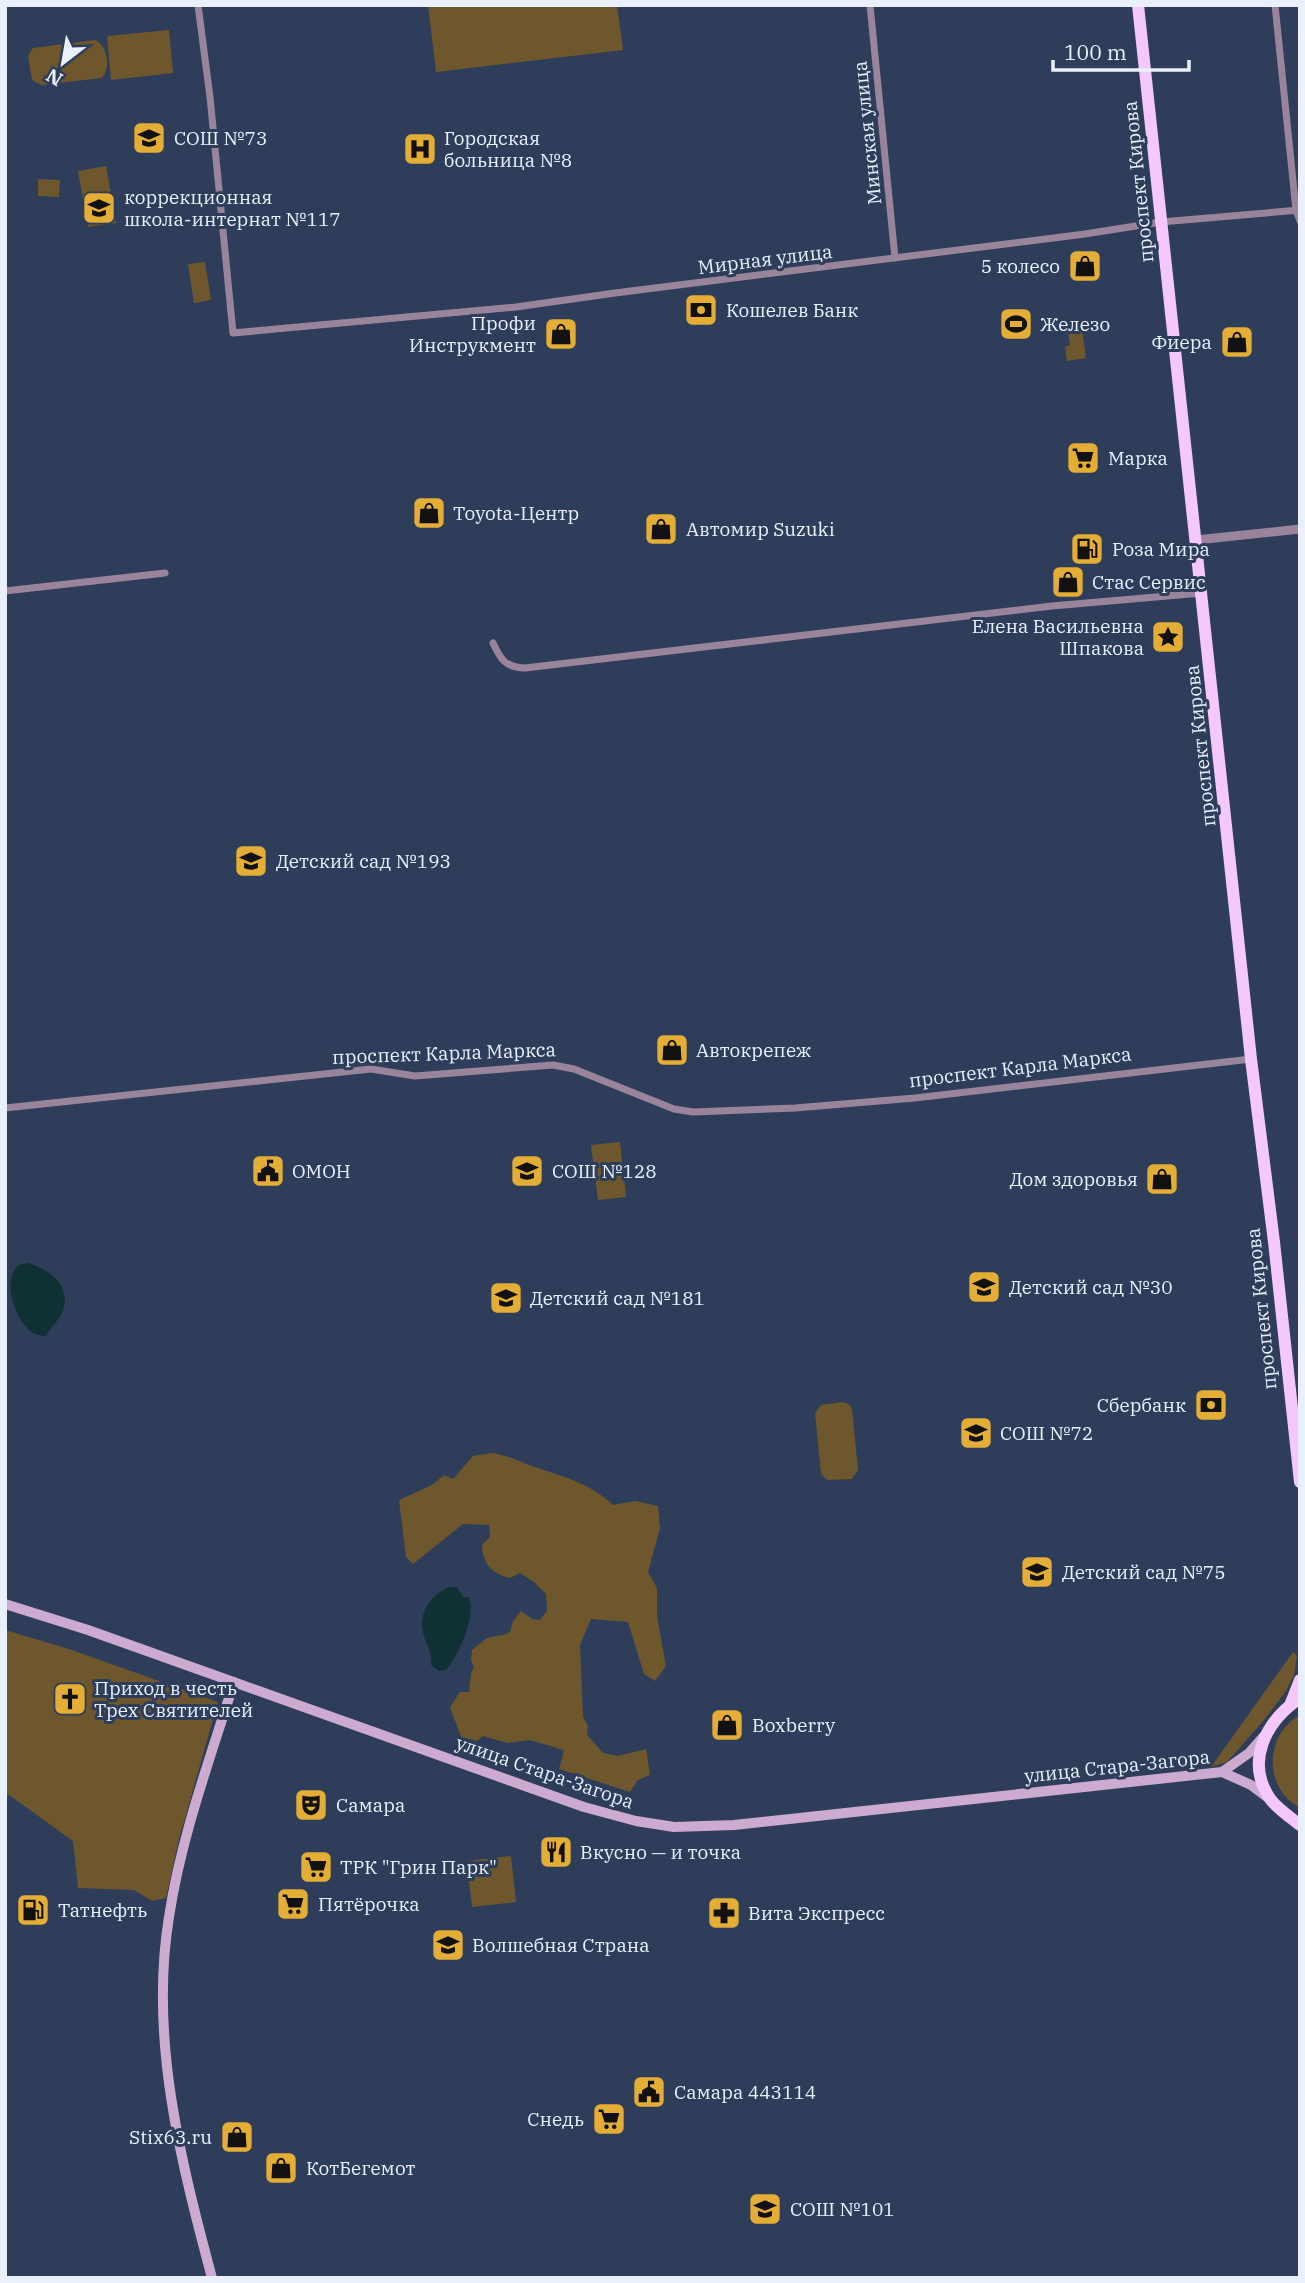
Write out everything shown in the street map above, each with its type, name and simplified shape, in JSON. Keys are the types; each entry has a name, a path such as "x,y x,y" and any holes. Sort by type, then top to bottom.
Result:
{"main road":[{"name":"проспект Кирова","path":"1138,5 1251,1059 1300,1482"},
{"name":"улица Стара-Загора","path":"5,1604 88,1630 584,1807 623,1818 674,1827 734,1825 1222,1772"},
{"path":"1222,1772 1249,1753 1264,1737 1272,1723 1295,1701 1300,1681"},
{"path":"212,2278 195,2216 175,2123 164,2025 165,1958 176,1874 234,1682"},
{"path":"1264,1737 1259,1759 1260,1772 1272,1801"},
{"path":"1222,1772 1251,1785 1297,1822"}],"street":[{"name":"Мирная улица","path":"198,5 210,97 233,333 516,307 1161,222 1298,210"},
{"name":"Минская улица","path":"870,5 895,258"},
{"path":"1275,5 1300,221"},
{"path":"1196,540 1300,529"},
{"path":"5,591 165,573"},
{"path":"493,643 501,659 513,668 525,668 1039,607 1203,593"},
{"name":"проспект Карла Маркса","path":"5,1108 371,1069 415,1076 553,1065 575,1069 674,1109 693,1112 795,1108 931,1096 1251,1059"}],"shaded area":[{"path":"428,5 617,5 623,50 436,72"},
{"path":"169,30 173,73 111,80 107,36"},
{"path":"95,40 103,47 107,57 107,68 102,78 41,85 32,80 28,56 33,48"},
{"path":"106,166 116,223 88,227 78,171"},
{"path":"38,179 60,180 59,197 38,196"},
{"path":"205,262 211,300 194,303 188,264"},
{"path":"1081,321 1086,358 1067,361 1065,347 1070,345 1067,323"},
{"path":"620,1142 626,1197 598,1200 591,1145"},
{"path":"28,1263 57,1280 64,1295 62,1313 46,1336 36,1334 23,1324 12,1299 12,1275 18,1265"},
{"path":"843,1402 852,1408 858,1470 852,1479 827,1480 821,1474 815,1413 821,1405"},
{"path":"492,1453 574,1480 613,1505 635,1501 658,1506 660,1528 648,1572 657,1588 657,1616 666,1666 655,1681 644,1674 628,1622 591,1619 580,1645 583,1717 588,1726 587,1735 603,1753 618,1756 646,1749 650,1775 638,1780 630,1792 559,1769 564,1750 530,1740 508,1743 483,1736 477,1741 461,1737 450,1707 460,1692 469,1692 474,1667 471,1660 472,1650 487,1638 510,1632 513,1621 521,1611 532,1619 540,1620 547,1611 546,1594 520,1573 510,1578 489,1567 482,1545 490,1537 489,1525 463,1524 413,1564 406,1557 399,1500 432,1485 444,1475 453,1479 473,1456"},
{"path":"449,1587 457,1587 463,1597 468,1597 469,1624 451,1664 446,1670 439,1671 431,1665 422,1625 425,1611 432,1599"},
{"path":"5,1630 69,1649 218,1702 179,1839 166,1898 152,1901 134,1890 78,1888 73,1841 9,1795 5,1797"},
{"path":"1293,1652 1297,1656 1294,1675 1286,1691 1227,1762 1211,1767"},
{"path":"1300,1715 1300,1808 1279,1788 1273,1761 1274,1748 1280,1735 1288,1724"},
{"path":"511,1856 516,1902 472,1907 467,1861"}],"place":[{"name":"СОШ №73","path":"149,138"},
{"name":"Городская больница №8","path":"420,149"},
{"name":"коррекционная школа-интернат №117","path":"99,208"},
{"name":"5 колесо","path":"1085,266"},
{"name":"Кошелев Банк","path":"701,310"},
{"name":"Железо","path":"1016,324"},
{"name":"Профи Инструкмент","path":"561,334"},
{"name":"Фиера","path":"1237,342"},
{"name":"Марка","path":"1083,458"},
{"name":"Toyota-Центр","path":"429,513"},
{"name":"Автомир Suzuki","path":"661,529"},
{"name":"Роза Мира","path":"1087,549"},
{"name":"Стас Сервис","path":"1068,582"},
{"name":"Елена Васильевна Шпакова","path":"1168,637"},
{"name":"Детский сад №193","path":"251,861"},
{"name":"Автокрепеж","path":"672,1050"},
{"name":"ОМОН","path":"268,1171"},
{"name":"СОШ №128","path":"527,1171"},
{"name":"Дом здоровья","path":"1162,1179"},
{"name":"Детский сад №30","path":"984,1287"},
{"name":"Детский сад №181","path":"506,1298"},
{"name":"Сбербанк","path":"1211,1405"},
{"name":"СОШ №72","path":"976,1433"},
{"name":"Детский сад №75","path":"1037,1572"},
{"name":"Приход в честь Трех Святителей","path":"70,1699"},
{"name":"Boxberry","path":"727,1725"},
{"name":"Самара","path":"311,1805"},
{"name":"Вкусно — и точка","path":"556,1852"},
{"name":"ТРК \"Грин Парк\"","path":"316,1867"},
{"name":"Пятёрочка","path":"293,1904"},
{"name":"Татнефть","path":"33,1910"},
{"name":"Вита Экспресс","path":"724,1913"},
{"name":"Волшебная Страна","path":"448,1945"},
{"name":"Самара 443114","path":"649,2092"},
{"name":"Снедь","path":"609,2119"},
{"name":"Stix63.ru","path":"237,2137"},
{"name":"КотБегемот","path":"281,2168"},
{"name":"СОШ №101","path":"765,2209"}]}
